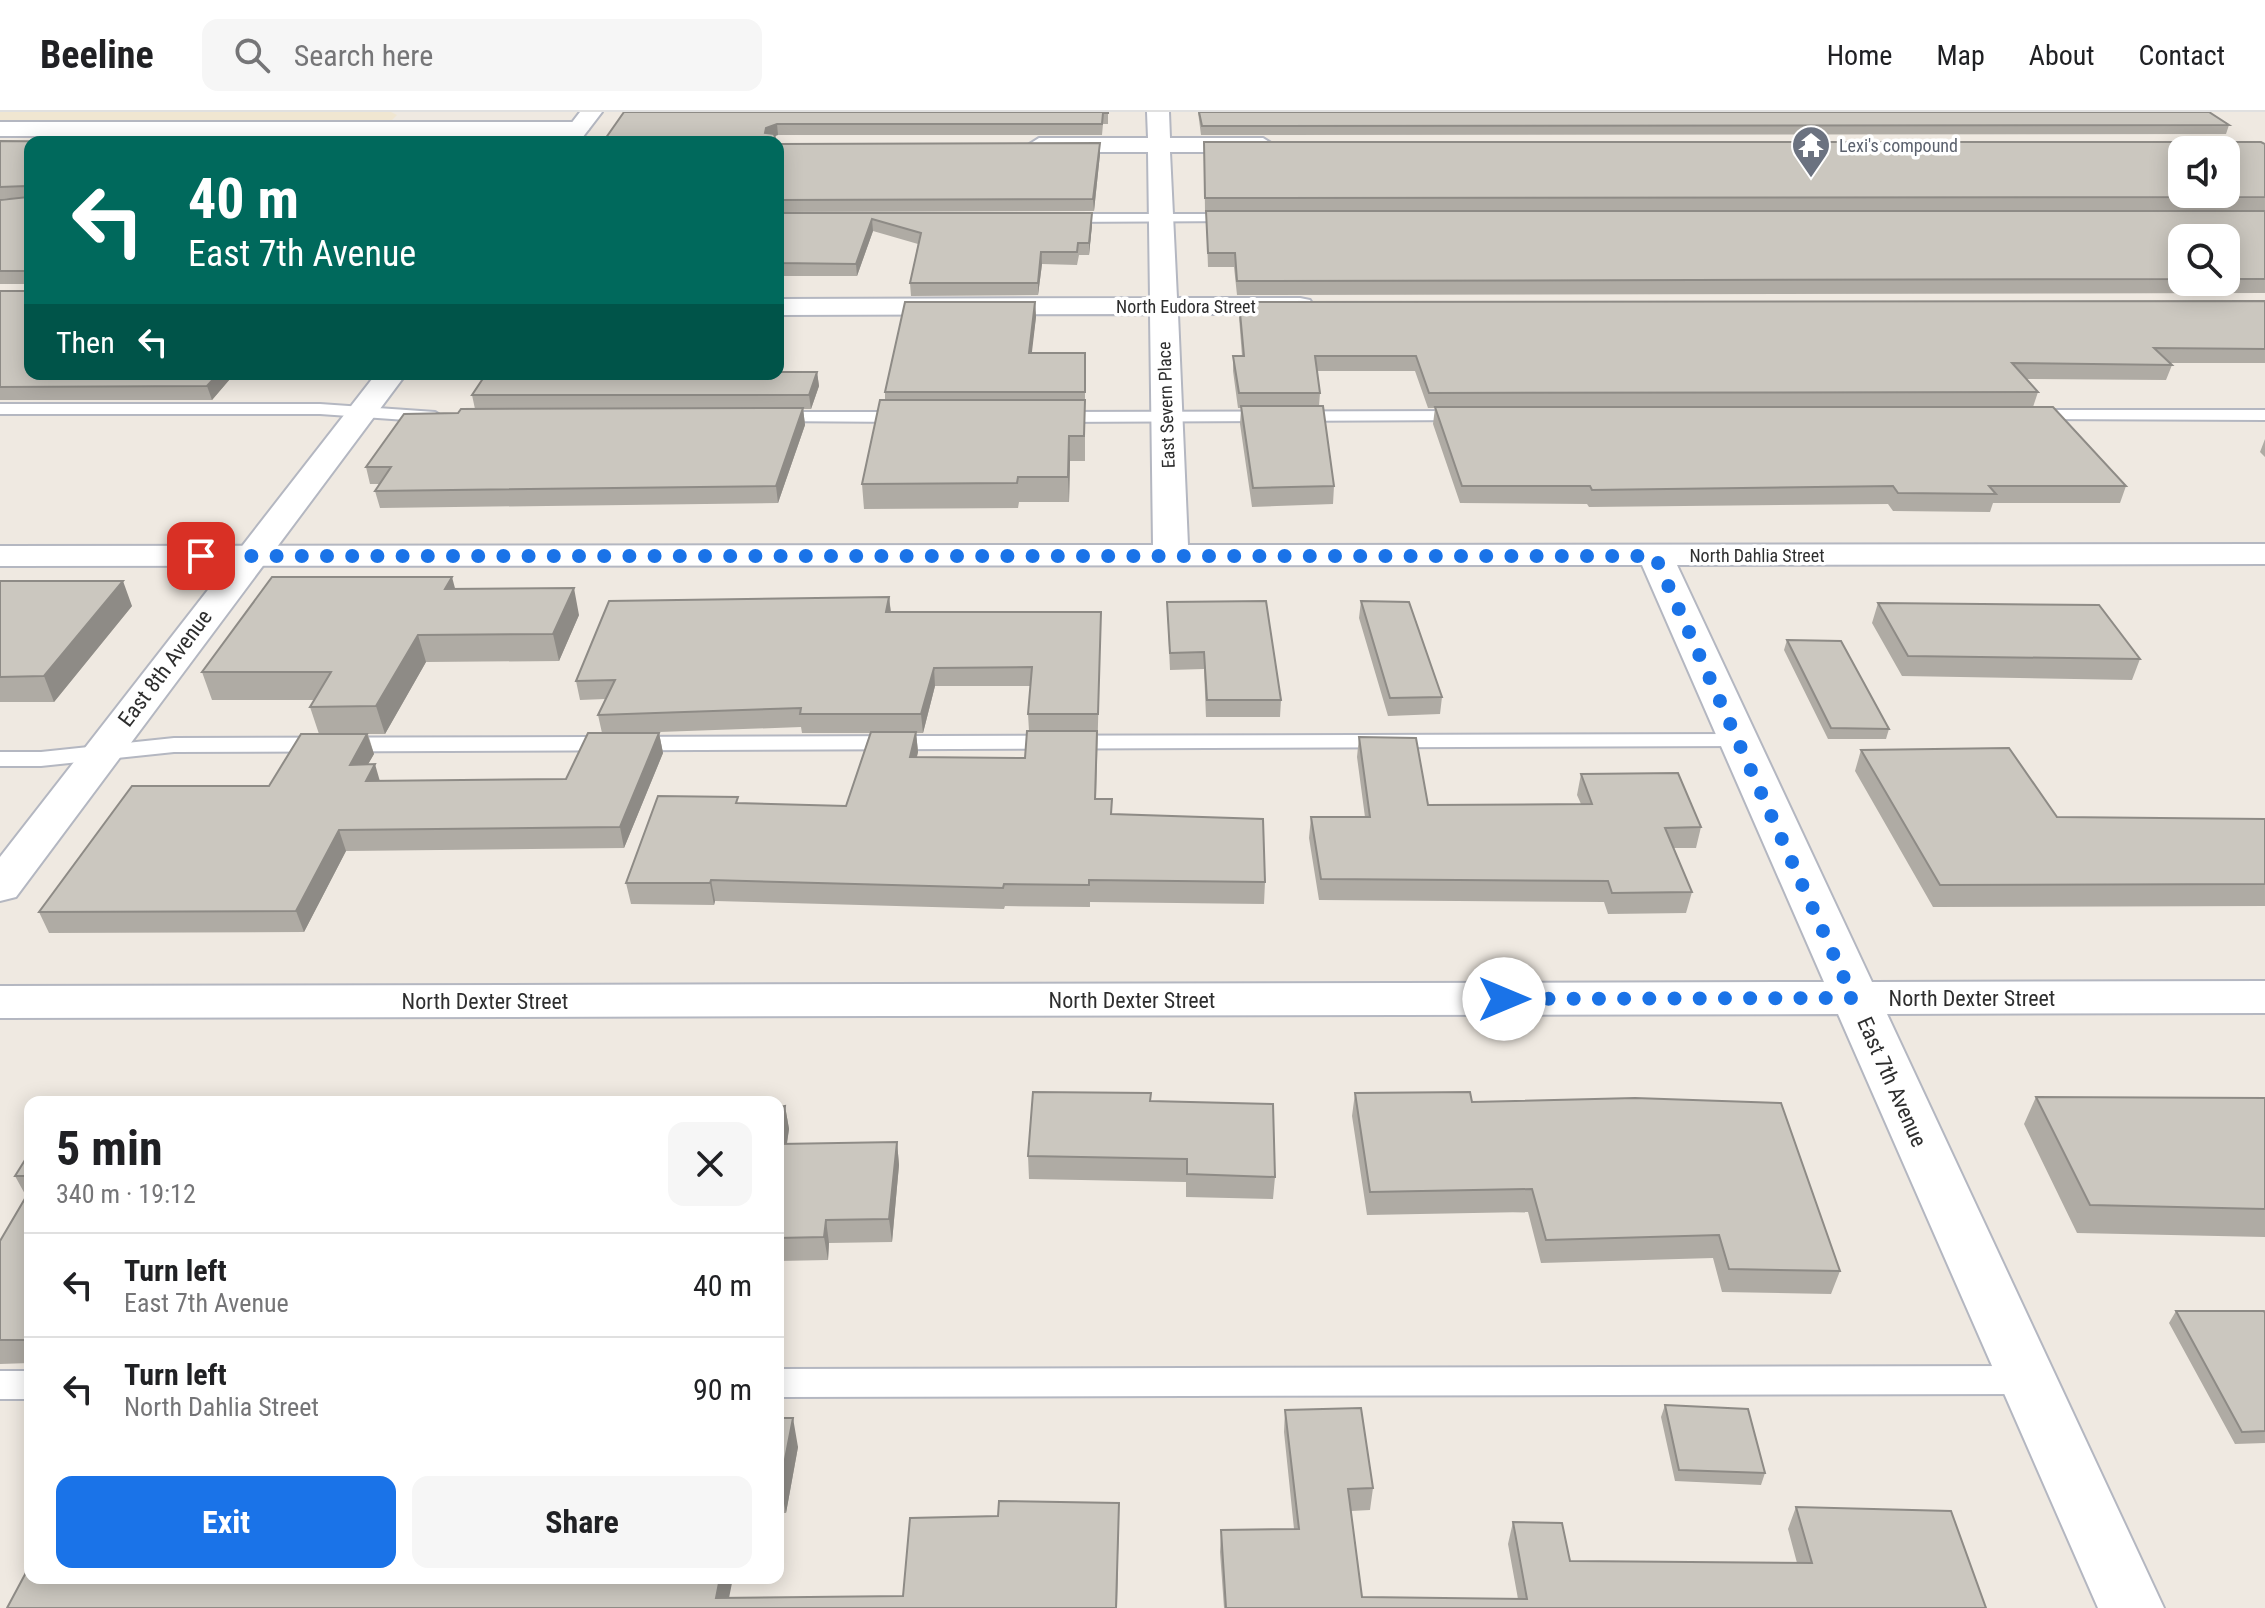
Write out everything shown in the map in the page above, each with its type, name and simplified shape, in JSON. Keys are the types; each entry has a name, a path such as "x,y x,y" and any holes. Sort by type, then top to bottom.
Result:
{"street":[{"name":"East Severn Place","path":"1158,112 1171,555"},
{"path":"0,129 579,128"},
{"path":"1016,145 1285,145"},
{"name":"North Eudora Street","path":"784,307 1323,306"},
{"name":"East 8th Avenue","path":"0,887 386,380"},
{"name":"North Dahlia Street","path":"0,556 2265,554"},
{"name":"East 7th Avenue","path":"1655,556 2131,1608"},
{"name":"North Dexter Street","path":"0,1002 2265,997"}],"lane":[{"path":"1049,218 1255,218"},
{"path":"0,409 362,412 449,417"},
{"path":"2010,415 2265,415"},
{"path":"1039,417 1485,416"},
{"path":"752,417 927,417"},
{"path":"0,759 190,745 1738,741"},
{"path":"784,1383 2027,1380"},
{"path":"0,1385 24,1385"}],"shaded area":[{"path":"0,112 391,112 397,115 392,120 0,120"}],"building":[{"path":"624,112 1108,112 1103,113 1102,124 777,124 766,128 765,133 774,136 607,136"},
{"path":"1199,112 2209,112 2229,125 1202,126"},
{"path":"0,141 24,141 24,186 0,187"},
{"path":"1204,142 2168,142 2168,197 1205,198"},
{"path":"2240,142 2265,144 2265,197 2240,197"},
{"path":"1100,143 1093,199 784,200 784,144"},
{"path":"24,198 24,271 0,271 0,200"},
{"path":"1206,211 2265,211 2265,279 2240,279 2240,224 2168,224 2168,279 1237,281 1235,253 1208,253"},
{"path":"784,213 1092,213 1089,243 1078,243 1077,252 1041,252 1038,283 910,283 921,233 872,219 856,264 784,263"},
{"path":"0,291 24,291 24,380 212,380 207,386 0,387"},
{"path":"2265,301 2265,349 2154,348 2172,365 2012,363 2038,392 1429,393 1416,356 1315,356 1320,393 1239,393 1233,356 1244,356 1239,302"},
{"path":"905,302 1035,302 1029,353 1085,353 1085,392 885,392"},
{"path":"784,372 817,372 809,395 472,395 482,380 784,380"},
{"path":"880,400 1085,400 1084,436 1069,436 1068,477 1018,477 1017,483 862,484"},
{"path":"1241,406 1323,406 1334,486 1253,488"},
{"path":"1435,407 2053,407 2126,486 1989,486 1996,494 1898,493 1893,486 1592,490 1590,486 1462,486"},
{"path":"803,408 776,486 375,491 391,467 366,467 404,414 458,413 461,409"},
{"path":"272,577 452,577 445,589 574,588 553,634 418,635 376,706 310,707 331,672 202,672"},
{"path":"0,581 123,581 44,676 0,677"},
{"path":"889,597 886,612 1101,612 1098,714 1028,714 1032,667 934,668 921,714 800,714 801,708 598,715 615,680 576,681 609,601"},
{"path":"1266,601 1281,700 1207,700 1204,652 1170,653 1167,602"},
{"path":"1361,601 1409,602 1442,697 1390,698"},
{"path":"1878,603 2099,605 2140,659 1908,656"},
{"path":"1787,640 1841,641 1889,729 1831,728"},
{"path":"1027,731 1097,731 1095,799 1112,799 1111,814 1263,819 1265,882 1089,880 1089,885 1004,884 1003,888 711,880 710,883 626,883 658,796 738,797 736,803 846,806 871,732 916,732 910,757 1025,758"},
{"path":"588,733 659,733 620,827 339,830 296,911 39,912 132,786 269,786 301,734 367,734 350,765 375,764 366,781 566,779"},
{"path":"1359,737 1416,738 1428,805 1592,804 1581,774 1678,773 1701,827 1665,828 1692,892 1612,893 1608,881 1321,879 1311,817 1370,817"},
{"path":"2009,748 2057,817 2265,819 2265,884 1940,885 1861,750"},
{"path":"1033,1092 1151,1093 1150,1101 1273,1104 1275,1177 1187,1174 1187,1159 1028,1156"},
{"path":"1470,1092 1472,1102 1635,1098 1781,1103 1840,1271 1729,1269 1719,1235 1546,1240 1532,1189 1370,1192 1355,1093"},
{"path":"2036,1097 2265,1098 2265,1209 2090,1205"},
{"path":"897,1142 889,1219 826,1220 824,1237 784,1238 784,1144"},
{"path":"24,1162 24,1176 15,1176"},
{"path":"24,1200 24,1340 0,1340 0,1241"},
{"path":"2176,1311 2264,1311 2265,1431 2242,1432"},
{"path":"1665,1405 1748,1409 1765,1473 1679,1470"},
{"path":"1361,1408 1373,1488 1348,1489 1362,1597 1527,1599 1513,1522 1562,1523 1570,1561 1812,1563 1796,1507 1951,1511 1986,1608 1226,1608 1221,1530 1299,1529 1285,1410"},
{"path":"784,1418 793,1418 784,1464"},
{"path":"999,1501 1119,1503 1116,1608 7,1608 24,1576 24,1584 719,1584 716,1598 903,1596 910,1518 998,1516"}],"place":[{"name":"Lexi's compound","path":"1811,179"}],"route":[{"path":"201,556 1655,556 1853,998 1504,999"}]}
